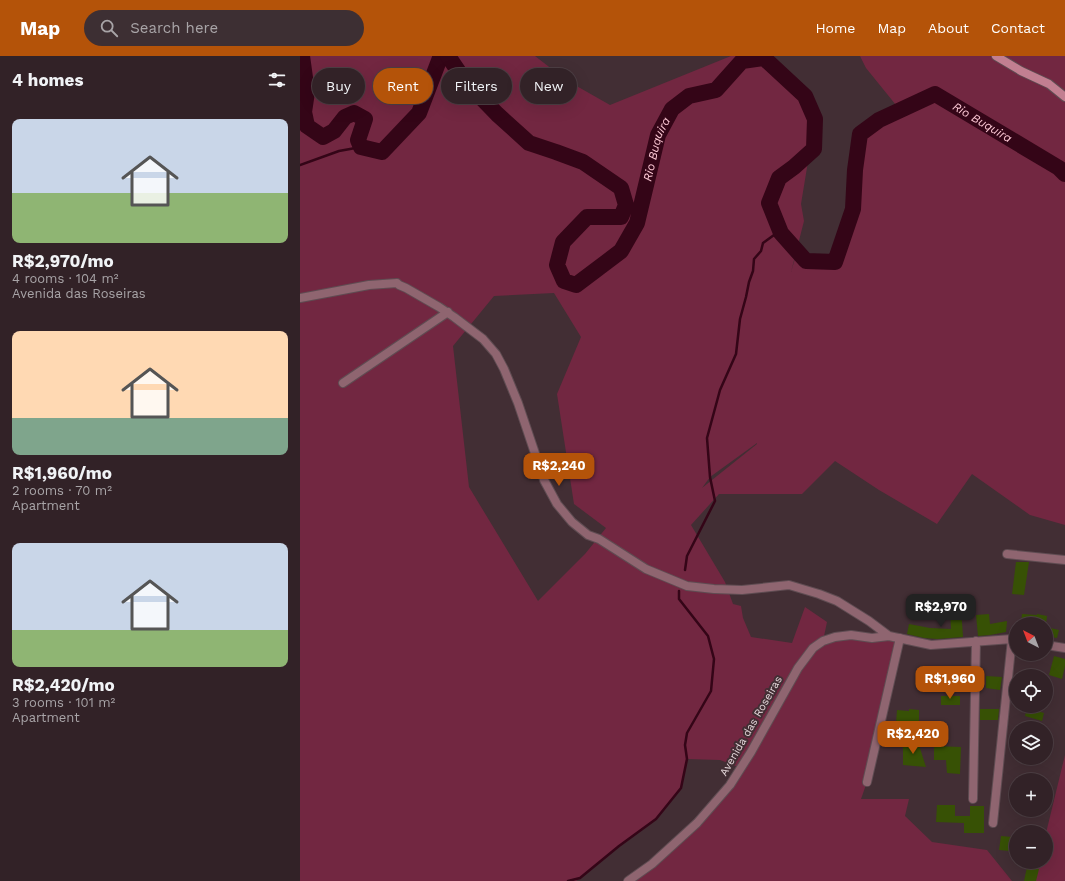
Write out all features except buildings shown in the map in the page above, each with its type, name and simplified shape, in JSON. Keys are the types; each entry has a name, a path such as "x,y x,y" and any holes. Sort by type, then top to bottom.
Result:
{"main road":[{"path":"996,56 1020,71 1049,84 1065,97"}],"street":[{"path":"300,298 369,285 397,283 454,316 483,339 496,354 518,403 544,480 557,504 572,522 588,535 599,539 646,569 687,586 742,590 789,585 838,601 889,636 931,644 1009,639"},
{"path":"343,382 448,312"},
{"path":"1007,554 1065,560"},
{"name":"Avenida das Roseiras","path":"628,881 652,864 697,824 730,785 751,752 798,668 813,648 823,641 835,637 851,635 872,638 889,636"},
{"path":"866,782 900,638"},
{"path":"973,799 976,641"},
{"path":"1053,646 1065,648"},
{"path":"993,823 1011,661"}],"shaded area":[{"path":"300,56 535,56 550,68 520,68 520,104 577,104 577,86 610,105 731,56 763,56 805,96 815,119 801,204 804,221 791,272 797,252 806,261 829,262 837,256 853,209 855,170 860,134 872,125 900,110 866,68 860,56 990,56 1047,90 991,56 1065,56 1065,525 1030,515 972,474 937,524 879,490 835,461 802,494 719,494 691,525 725,582 733,604 741,606 743,618 751,637 792,643 805,607 827,622 823,641 835,637 900,638 867,782 861,799 909,799 905,816 932,842 987,850 1012,881 627,881 697,823 741,768 720,760 687,759 681,788 656,819 619,846 576,881 300,881","holes":["554,293 581,337 557,394 574,504 606,528 585,554 538,601 469,487 453,346 494,296","757,444 702,488 710,477"]},
{"path":"1065,755 1065,881 1035,881 1038,869 1053,869 1053,825 1048,825 1050,817 1053,817 1053,804"}],"waterway":[{"name":"Rio Buquira","path":"302,56 307,92 304,112 307,126 323,137 334,131 345,117 354,113 365,119 358,140 361,147 382,152 419,113 440,58 447,56"},
{"name":"Rio Buquira","path":"448,56 465,81 497,114 529,143 583,162 621,188 626,205 621,217 587,217 563,242 557,265 564,281 576,285 621,251 637,223 658,135 672,109 689,96 716,90 742,61 764,58 805,96 815,119 814,149 779,178 769,203 781,233 806,261 835,262 853,209 855,170 860,134 879,120 935,94 1059,168 1065,174"},
{"path":"300,165 339,151 361,147"},
{"path":"685,570 687,556 715,501 710,477 707,438 720,390 736,354 740,319 753,271 754,259 761,251 763,243 774,235 781,233"},
{"path":"568,881 580,878 619,846 656,819 681,788 687,759 685,745 687,733 711,691 714,659 708,636 679,599 679,591"}]}
